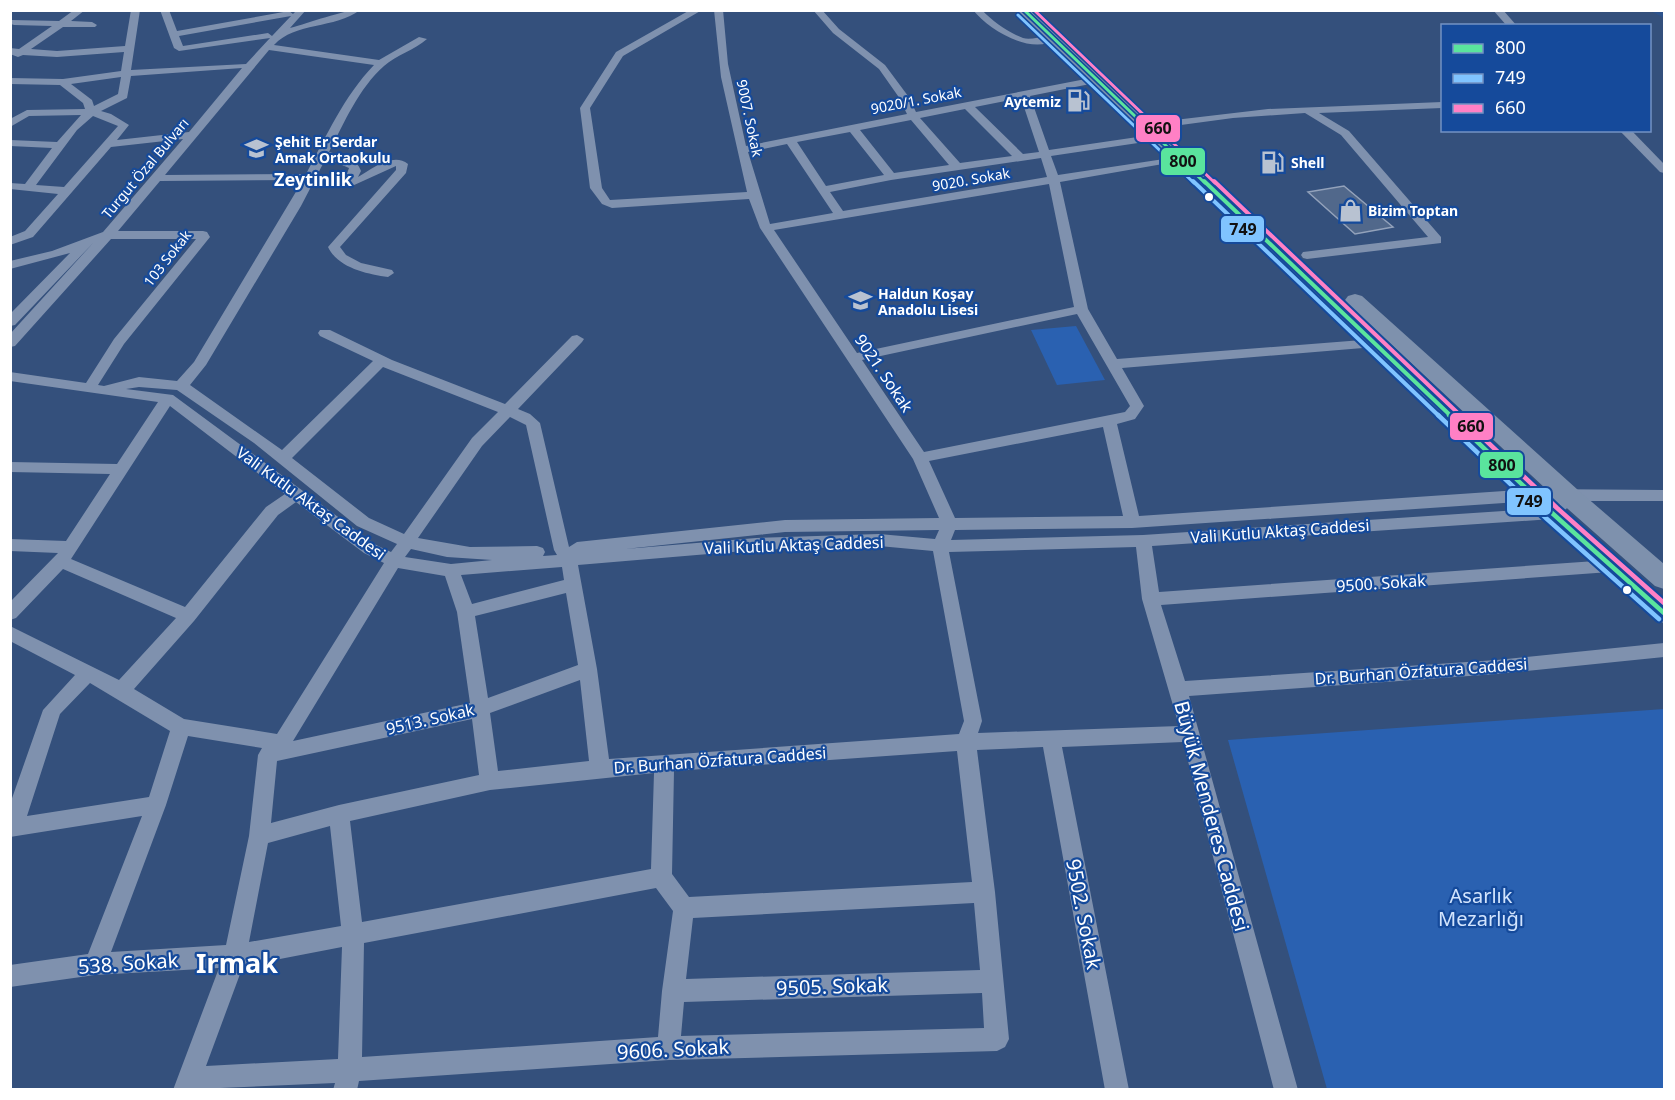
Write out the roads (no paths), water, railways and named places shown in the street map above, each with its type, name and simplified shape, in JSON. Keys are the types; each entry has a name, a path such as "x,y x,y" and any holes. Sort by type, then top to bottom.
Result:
{"highway":[{"path":"1023,10 1050,39 1095,80 1162,130 1307,255 1569,496 1665,579"},
{"path":"1044,10 1162,130 1180,158 1535,495 1551,513 1665,613"}],"street":[{"path":"10,59 16,52 81,10"},
{"path":"28,188 73,128 91,112 123,96 136,10"},
{"path":"164,10 179,48 186,50 271,39 336,19 356,10"},
{"name":"Turgut Özal Bulvarı","path":"10,322 89,240 242,65 302,10"},
{"path":"698,10 620,54 585,108 596,188 606,202 612,204 752,195"},
{"name":"9007. Sokak","path":"718,10 718,44 752,195 766,228"},
{"path":"817,10 836,31 882,67 903,96 913,116 958,168"},
{"path":"977,10 986,20 1022,41 1050,39"},
{"path":"1497,10 1511,24"},
{"path":"173,34 291,12"},
{"name":"Turgut Özal Bulvarı","path":"10,343 158,178 291,12"},
{"path":"12,23 38,14"},
{"path":"12,23 92,25"},
{"path":"271,39 381,63"},
{"path":"181,386 199,365 310,177 343,114 367,78 381,63 422,39"},
{"path":"16,52 57,54 129,50"},
{"path":"10,81 63,82 126,73 242,65"},
{"name":"9020/1. Sokak","path":"742,150 1095,80"},
{"path":"63,82 88,102 91,112"},
{"path":"920,458 1109,421 1132,415 1137,406 1096,339 1081,309 1054,180 1025,95"},
{"path":"825,190 891,177 1045,154 1162,130 1192,119 1441,105"},
{"path":"968,106 1020,157"},
{"path":"1307,255 1437,240 1345,133 1308,111"},
{"path":"10,113 91,112 107,116 124,125 30,233 10,241"},
{"path":"10,124 27,113"},
{"path":"853,128 891,177"},
{"path":"1626,132 1665,170"},
{"path":"109,144 192,135"},
{"path":"790,140 841,216"},
{"path":"10,143 62,145"},
{"path":"322,153 342,159 354,166 355,171 350,182 352,183 362,182 391,163 402,164 402,171 334,248 334,252 340,258 379,273 388,273"},
{"name":"9020. Sokak","path":"766,228 1180,158"},
{"path":"158,178 310,177"},
{"path":"10,186 67,191"},
{"name":"9021. Sokak","path":"766,228 920,458 950,524"},
{"path":"10,232 30,233"},
{"name":"103 Sokak","path":"10,265 66,251 89,240 108,235 202,235 204,237 119,342 97,388"},
{"path":"852,358 1081,309"},
{"path":"325,333 382,360 525,417 533,423 572,585 588,669 600,768"},
{"path":"187,1084 235,956 275,749 406,542 477,441 577,339"},
{"path":"1113,364 1375,343"},
{"path":"283,458 382,360"},
{"name":"Vali Kutlu Aktaş Caddesi","path":"10,376 168,398 370,549 393,562 451,570 785,526 1132,522 1535,495 1665,495"},
{"name":"Vali Kutlu Aktaş Caddesi","path":"97,388 139,382 181,386 283,458 381,534 453,552 566,555 879,540 940,546 1143,541 1551,513"},
{"path":"10,614 66,554 168,398"},
{"path":"1109,421 1132,522"},
{"path":"10,467 121,469"},
{"path":"121,690 188,616 272,511 297,493"},
{"path":"1551,513 1569,496"},
{"path":"950,524 940,546 973,721 966,742 992,981"},
{"name":"Büyük Menderes Caddesi","path":"1143,541 1151,599 1178,689 1188,734 1286,1089"},
{"path":"10,545 66,554 188,616"},
{"name":"9500. Sokak","path":"1151,599 1610,566"},
{"path":"451,570 466,612 490,782"},
{"path":"466,612 572,585"},
{"path":"10,633 121,690 160,717 181,727 275,749"},
{"name":"Dr. Burhan Özfatura Caddesi","path":"1178,689 1497,667 1665,650"},
{"name":"9513. Sokak","path":"275,749 480,709 588,669"},
{"path":"88,673 52,710 12,827 156,805"},
{"path":"95,964 156,805 181,727"},
{"name":"Dr. Burhan Özfatura Caddesi","path":"259,836 339,814 490,782 600,768 966,742 1188,734"},
{"name":"9502. Sokak","path":"1051,739 1117,1089"},
{"path":"664,765 661,877 684,908 673,991 669,1048"},
{"path":"339,814 353,934 347,1080"},
{"name":"538. Sokak","path":"10,976 95,964 235,956 661,877"},
{"path":"684,908 984,892"},
{"name":"9505. Sokak","path":"673,991 992,981"},
{"name":"9606. Sokak","path":"187,1084 347,1080 669,1048 997,1039 992,981"}],"waterway":[{"path":"1653,10 1664,15"}],"place":[{"name":"Aytemiz","path":"1079,101"},
{"name":"Şehit Er Serdar Amak Ortaokulu","path":"257,149"},
{"name":"Shell","path":"1273,162"},
{"name":"Bizim Toptan","path":"1350,210"},
{"name":"Haldun Koşay Anadolu Lisesi","path":"860,301"}],"district":[{"name":"Zeytinlik","path":"313,179"},
{"name":"Irmak","path":"237,962"}],"park label":[{"name":"Asarlık Mezarlığı","path":"1481,906"}]}
